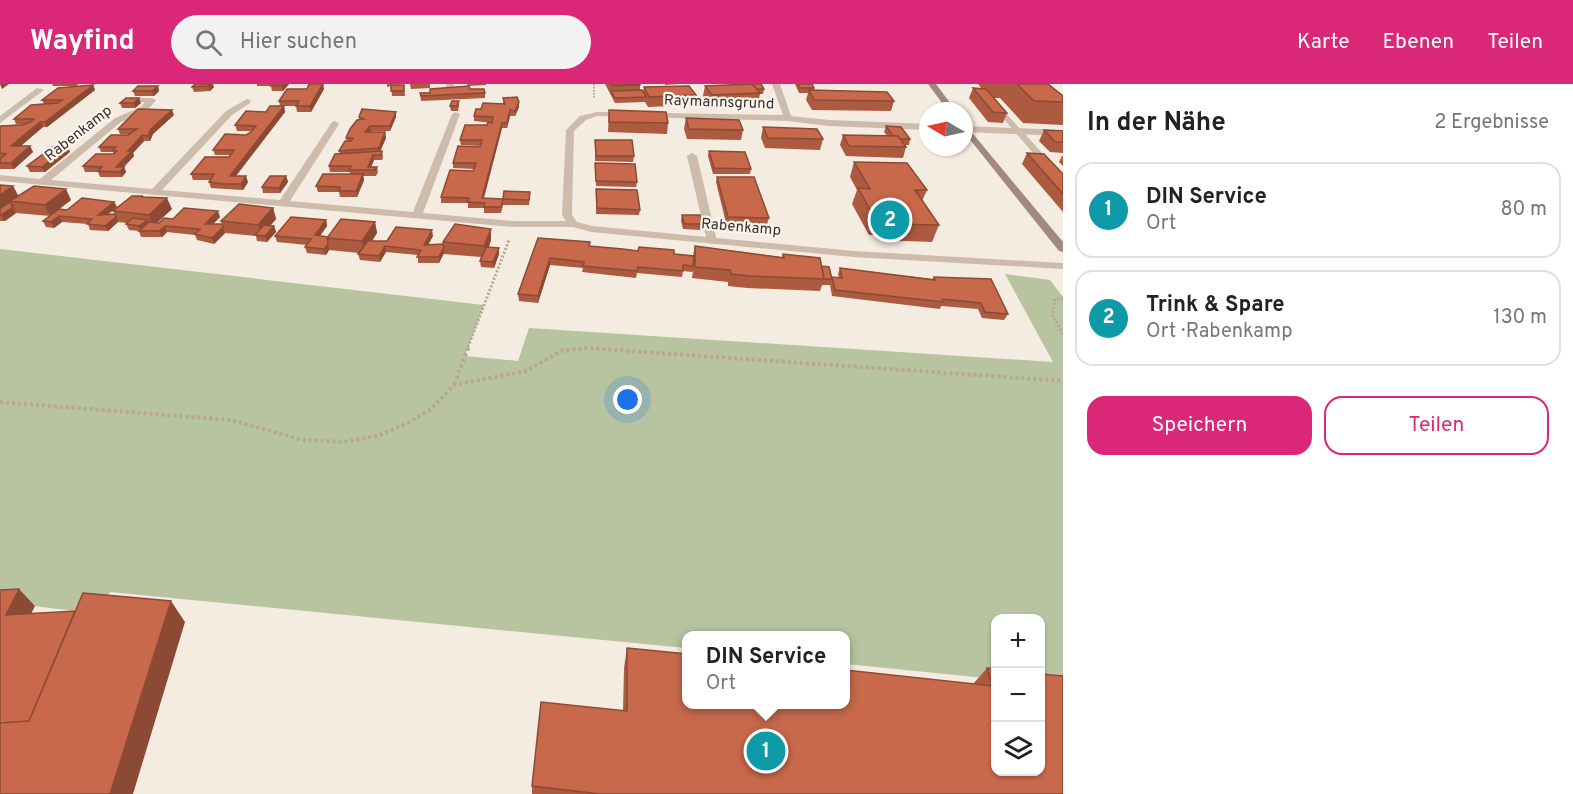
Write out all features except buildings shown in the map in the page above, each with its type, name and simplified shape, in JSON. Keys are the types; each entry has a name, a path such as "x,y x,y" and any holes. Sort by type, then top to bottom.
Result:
{"main road":[{"path":"932,84 945,102"},
{"path":"973,138 1063,249"}],"street":[{"name":"Raymannsgrund","path":"776,84 788,118"},
{"path":"0,120 40,90"},
{"path":"992,99 1063,182"},
{"name":"Rabenkamp","path":"42,183 118,120 144,109 152,100 136,100"},
{"path":"155,191 230,113 247,101"},
{"name":"Raymannsgrund","path":"573,224 567,215 570,130 583,118 611,113 788,118 829,123 919,127"},
{"path":"417,215 456,114"},
{"path":"284,202 335,124"},
{"path":"973,128 1063,133"},
{"path":"693,156 712,240"},
{"name":"Rabenkamp","path":"0,177 42,183 284,202 514,224 573,224 591,230 854,254 1063,266"}],"path":[{"path":"0,402 231,420 302,440 344,442 377,436 406,424 431,409 454,385 514,224"},
{"path":"1063,299 1055,299 1052,314 1063,335"},
{"path":"454,385 526,371 561,351 586,348 1062,380"}],"green space":[{"path":"0,249 484,305 465,356 518,361 529,328 1053,362 1005,274 1050,280 1063,297 1063,686 1045,684 1045,614 991,614 991,679 850,664 850,631 682,631 682,648 110,592 100,614 0,602"}],"place":[{"name":"Trink & Spare","path":"890,220"},
{"name":"DIN Service","path":"766,751"}]}
